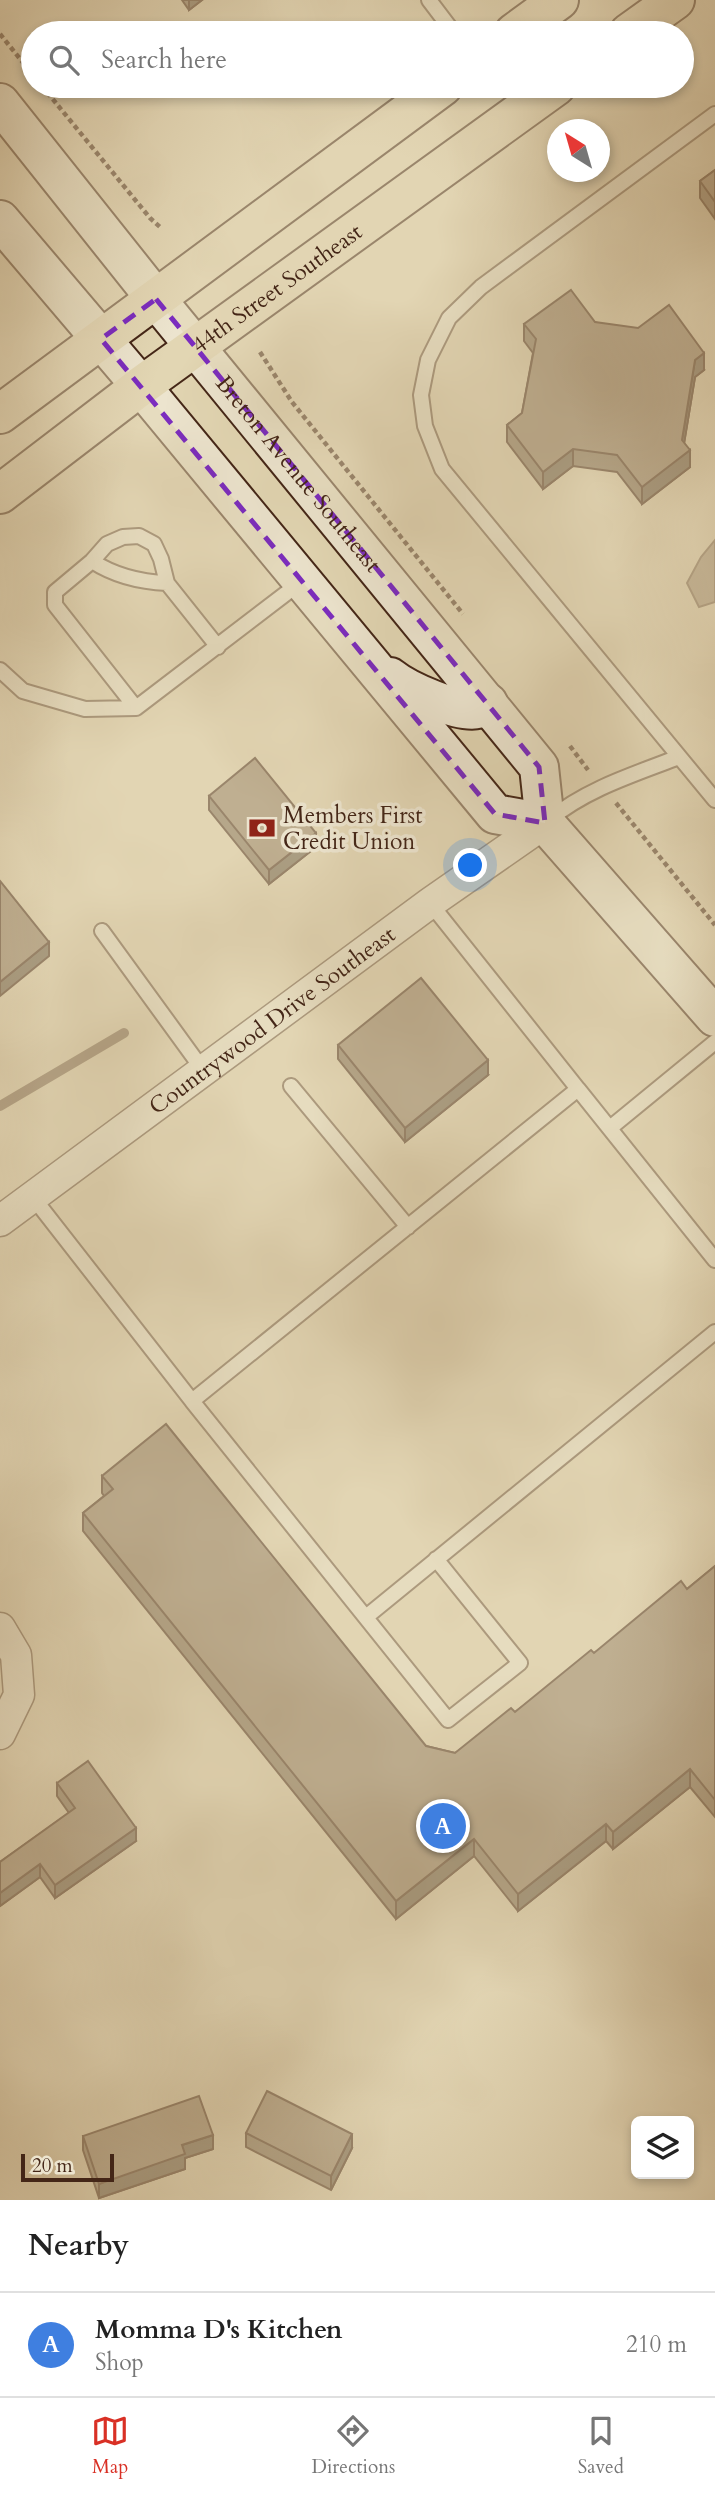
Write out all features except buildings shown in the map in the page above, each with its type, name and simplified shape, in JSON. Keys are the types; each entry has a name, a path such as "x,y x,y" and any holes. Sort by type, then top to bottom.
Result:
{"main road":[{"path":"530,21 559,0"},
{"path":"646,21 675,0"},
{"path":"0,414 427,98"},
{"name":"44th Street Southeast","path":"0,494 141,386 539,98"},
{"name":"Breton Avenue Southeast","path":"0,103 156,299 539,767 545,823"},
{"path":"0,220 495,814 545,823 715,1017"},
{"path":"359,651 402,687 436,701 477,710 488,704"}],"street":[{"name":"Countrywood Drive Southeast","path":"0,1221 430,903 545,823"},
{"path":"0,1628 16,1655 19,1695 0,1734"}],"lane":[{"path":"429,0 445,21"},
{"path":"715,114 481,287 449,317 428,360 421,395 425,426 442,469 715,800"},
{"path":"136,708 55,605 55,592 92,561 107,544 123,537 139,536 154,544 167,583 218,647"},
{"path":"92,561 110,573 167,583"},
{"path":"0,670 23,691 85,709 136,708 302,581"},
{"path":"545,823 564,808 603,788 679,757"},
{"path":"430,903 715,1260"},
{"path":"102,931 203,1070"},
{"path":"610,1128 715,1042"},
{"path":"291,1086 408,1227"},
{"path":"192,1401 578,1089"},
{"path":"32,1196 192,1401 448,1720 520,1662 436,1559"},
{"path":"366,1617 715,1332"}],"path":[{"path":"0,34 21,60"},
{"path":"52,98 160,227"},
{"path":"260,352 292,402 465,616"},
{"path":"569,745 715,925"}],"highlighted area":[{"path":"156,299 196,346 539,767 545,823 495,814 101,339"}],"shaded area":[{"path":"715,540 715,602 699,607 687,583 701,557"}],"waterway":[{"path":"0,1106 124,1033"}],"place":[{"name":"Members First Credit Union","path":"262,828"},
{"name":"Momma D's Kitchen","path":"443,1826"}]}
